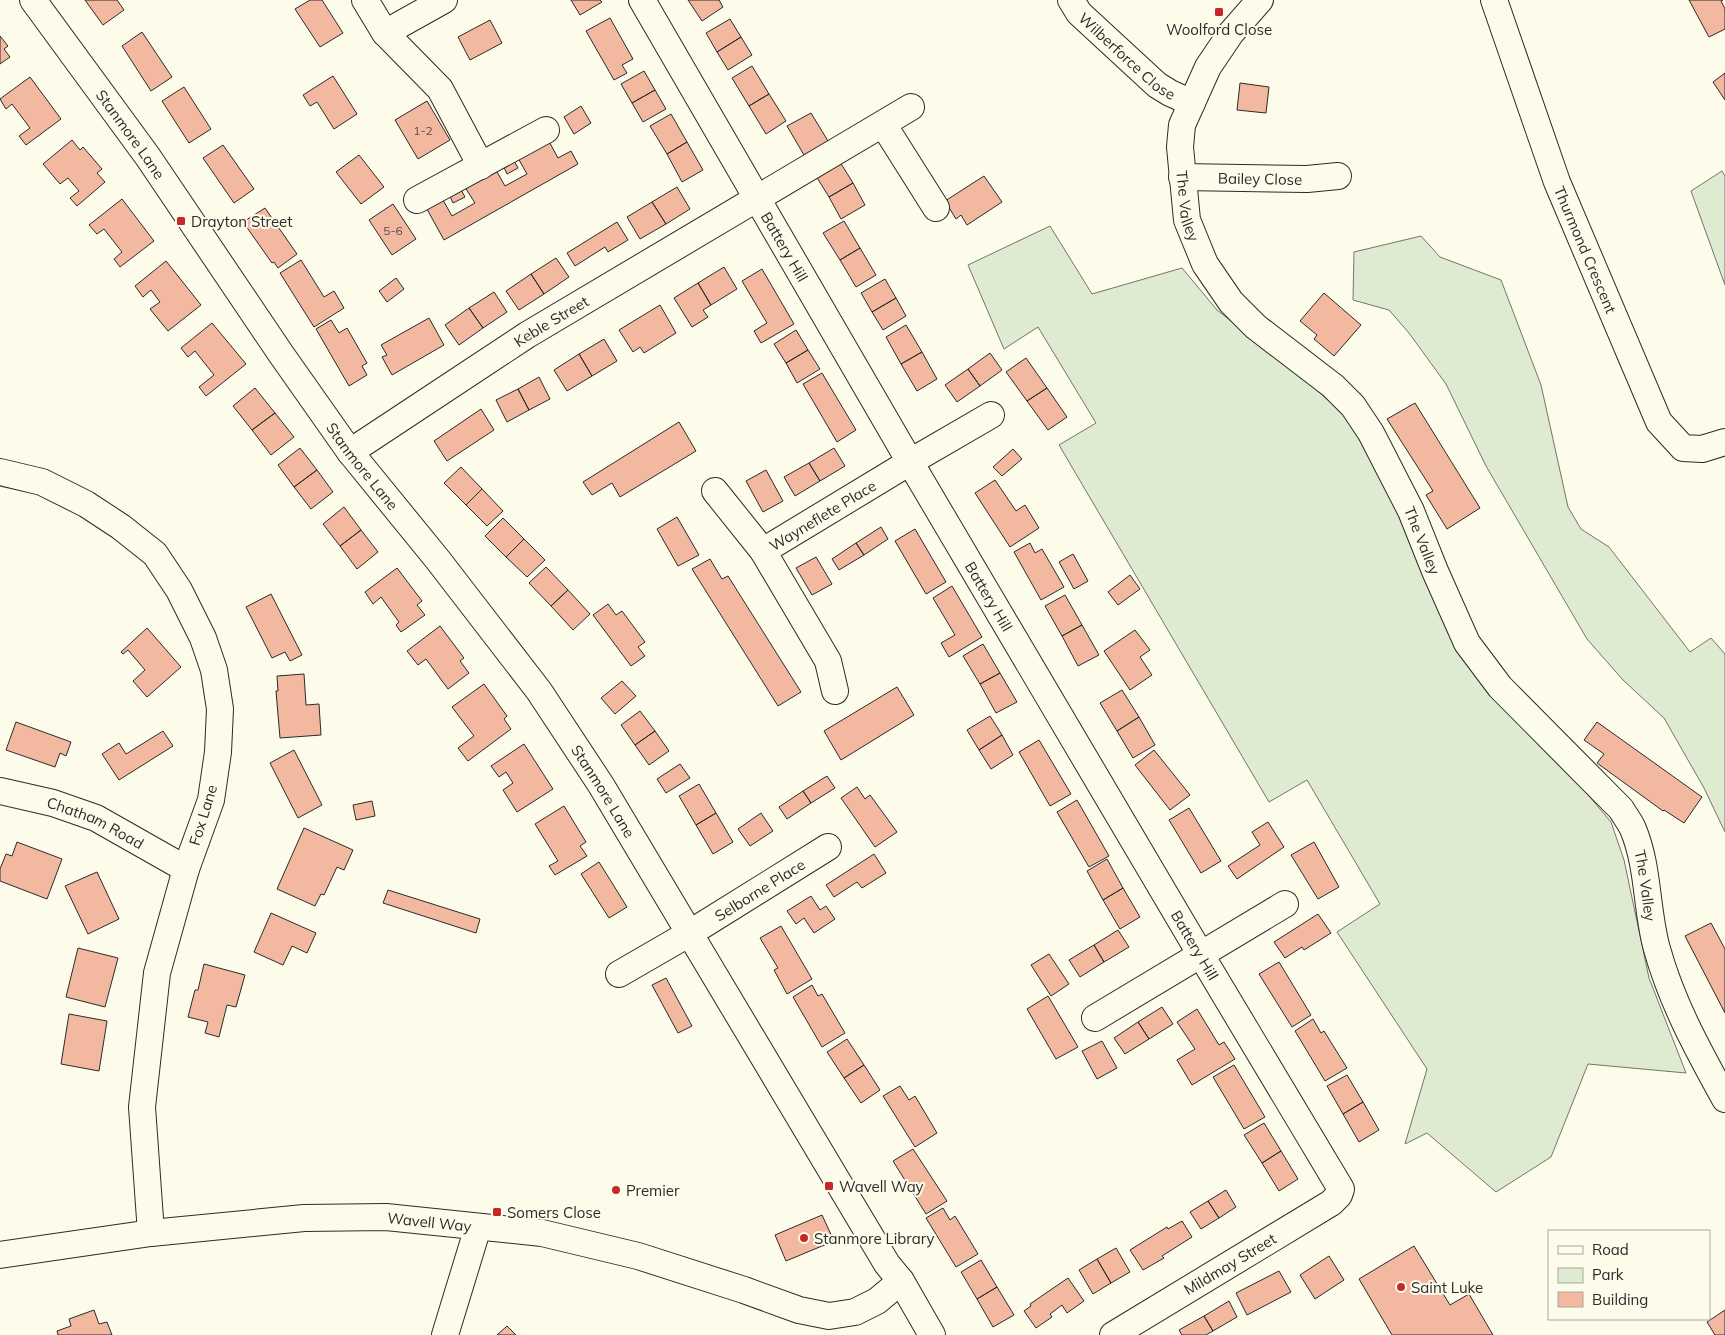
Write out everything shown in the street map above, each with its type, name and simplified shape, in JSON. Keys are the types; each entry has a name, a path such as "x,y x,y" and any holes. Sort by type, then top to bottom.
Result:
{"street":[{"name":"Stanmore Lane","path":"32,0 148,157 281,354 350,452 438,560 539,691 601,784 887,1264 901,1281 932,1335"},
{"path":"365,0 385,33 440,89 481,166"},
{"path":"385,33 444,0"},
{"name":"Battery Hill","path":"642,0 910,462 1341,1189"},
{"name":"Wilberforce Close","path":"1071,0 1079,13 1157,85 1192,103"},
{"name":"The Valley","path":"1259,0 1231,33 1208,67 1182,125 1180,147 1187,220 1205,264 1231,302 1256,327 1318,374 1353,406 1371,433 1411,511 1467,643 1500,687 1621,809 1633,828 1640,852 1656,946 1667,984 1681,1016 1725,1098"},
{"name":"Thurmond Crescent","path":"1494,0 1557,182 1659,422 1683,448 1702,449 1725,442"},
{"name":"Keble Street","path":"350,452 527,335 911,107"},
{"path":"883,124 936,208"},
{"path":"417,200 546,130"},
{"name":"Bailey Close","path":"1182,177 1307,179 1338,176"},
{"name":"Wayneflete Place","path":"835,691 828,661 764,550 991,415"},
{"name":"Fox Lane","path":"0,472 42,482 86,504 121,526 155,554 179,590 203,638 214,670 220,709 218,752 211,800 186,869 157,973 142,1107 150,1232"},
{"path":"716,492 764,550"},
{"name":"Chatham Road","path":"0,791 53,803 96,818 186,869"},
{"name":"Selborne Place","path":"690,933 828,847"},
{"path":"1095,1018 1285,904"},
{"path":"619,974 690,933"},
{"name":"Mildmay Street","path":"1113,1335 1331,1203 1339,1195 1341,1189"},
{"name":"Wavell Way","path":"0,1255 150,1232 304,1218 386,1217 542,1232 638,1256 799,1310 829,1316 855,1312 878,1301 901,1281"},
{"path":"445,1335 478,1227"}],"green space":[{"path":"1722,171 1725,176 1725,285 1691,191"},
{"path":"1050,226 1092,294 1182,268 1217,310 1301,376 1348,418 1413,541 1572,776 1611,822 1624,860 1649,978 1686,1073 1588,1064 1551,1157 1496,1192 1427,1133 1405,1144 1427,1069 1337,932 1380,904 1307,780 1269,802 1059,445 1096,423 1038,327 1004,349 968,265"},
{"path":"1421,236 1440,257 1501,280 1541,385 1568,507 1581,529 1609,547 1690,652 1711,638 1725,654 1725,832 1704,788 1664,718 1623,680 1587,639 1486,466 1446,384 1409,333 1389,310 1353,300 1354,252"}],"building":[{"path":"85,0 117,0 124,10 103,25"},
{"path":"310,0 322,0 343,33 320,47 295,9"},
{"path":"571,0 600,0 602,2 580,15"},
{"path":"688,0 719,0 723,7 702,21"},
{"path":"1689,0 1723,0 1721,1 1725,9 1725,29 1709,37"},
{"path":"610,18 633,59 622,65 627,73 614,80 586,31"},
{"path":"730,19 741,37 717,52 706,33"},
{"path":"490,20 502,43 470,60 458,37"},
{"path":"142,32 172,77 151,91 122,46"},
{"path":"0,36 8,46 4,49 10,57 0,64"},
{"path":"741,37 752,55 728,70 717,52"},
{"path":"752,66 769,94 749,106 732,78"},
{"path":"644,71 655,90 632,103 621,84"},
{"path":"1725,73 1725,100 1713,82"},
{"path":"333,76 357,114 334,129 317,102 310,106 303,95"},
{"path":"30,77 61,119 26,145 19,136 30,128 12,104 6,109 0,99"},
{"path":"1240,83 1269,87 1266,113 1237,110"},
{"path":"184,87 211,129 189,143 162,101"},
{"path":"655,90 666,109 643,122 632,103"},
{"path":"769,94 786,121 766,134 749,106"},
{"path":"427,101 450,140 418,159 395,120"},
{"path":"581,106 591,123 574,134 564,117"},
{"path":"811,113 828,141 804,155 787,126"},
{"path":"671,114 687,142 667,154 650,126"},
{"path":"545,134 558,158 571,151 578,164 444,240 423,202 439,193 452,216 475,203 461,181 492,163 505,186 527,174 514,151"},
{"path":"72,140 80,150 83,147 102,169 97,173 105,182 77,206 70,198 79,191 68,178 60,184 43,164"},
{"path":"687,142 703,170 682,182 667,154"},
{"path":"223,145 254,189 234,203 203,158"},
{"path":"359,155 384,187 361,204 336,172"},
{"path":"512,157 518,168 507,174 502,163"},
{"path":"840,162 853,183 829,197 816,176"},
{"path":"984,176 1002,202 967,225 961,215 956,219 945,201"},
{"path":"853,183 865,205 841,219 829,197"},
{"path":"459,186 465,197 453,203 448,192"},
{"path":"677,187 690,209 666,224 652,202"},
{"path":"122,199 154,241 120,267 114,259 122,252 104,229 97,234 89,225"},
{"path":"652,202 666,224 640,239 627,217"},
{"path":"393,204 416,239 392,255 369,220"},
{"path":"265,208 297,254 278,268 274,262 272,263 243,222"},
{"path":"844,221 860,248 840,260 823,233"},
{"path":"617,222 628,240 608,252 605,247 575,266 567,253"},
{"path":"860,248 876,275 856,287 840,260"},
{"path":"556,258 569,277 544,294 531,274"},
{"path":"301,260 324,297 334,291 344,308 314,327 280,273"},
{"path":"166,261 201,305 168,331 150,309 160,302 151,290 143,297 135,286"},
{"path":"724,267 737,289 711,305 698,283"},
{"path":"762,269 794,324 761,343 754,331 767,323 742,281"},
{"path":"531,274 544,294 519,310 506,291"},
{"path":"396,278 404,289 387,302 379,291"},
{"path":"885,279 896,298 872,312 861,293"},
{"path":"698,283 711,305 703,310 708,317 692,327 674,298"},
{"path":"494,292 507,312 483,328 469,308"},
{"path":"1324,293 1361,325 1334,356 1314,339 1317,335 1300,321"},
{"path":"896,298 906,316 883,330 872,312"},
{"path":"660,305 676,333 644,353 640,347 633,352 619,330"},
{"path":"469,308 483,328 459,345 445,325"},
{"path":"429,318 444,345 392,375 382,357 387,355 381,345"},
{"path":"331,320 339,333 347,328 367,363 362,366 367,375 349,386 316,329"},
{"path":"212,323 246,364 206,396 199,387 214,375 195,351 188,357 181,348"},
{"path":"906,325 922,352 901,364 886,337"},
{"path":"796,330 808,350 786,363 774,344"},
{"path":"604,339 617,361 592,376 579,354"},
{"path":"808,350 820,369 797,383 786,363"},
{"path":"922,352 937,379 917,391 901,364"},
{"path":"990,353 1002,370 980,386 968,369"},
{"path":"579,354 592,376 567,391 554,370"},
{"path":"1026,358 1047,388 1027,401 1006,372"},
{"path":"968,369 980,386 957,402 945,385"},
{"path":"822,373 856,430 837,442 803,384"},
{"path":"539,377 550,399 529,410 518,389"},
{"path":"255,388 275,413 252,430 233,406"},
{"path":"1047,388 1067,417 1048,430 1027,401"},
{"path":"518,389 529,410 507,422 496,400"},
{"path":"1415,403 1480,508 1447,529 1426,495 1433,491 1387,419"},
{"path":"481,409 494,430 447,461 434,441"},
{"path":"275,413 294,437 271,455 252,430"},
{"path":"679,422 696,451 620,497 612,483 592,495 583,482"},
{"path":"300,448 317,470 294,487 278,465"},
{"path":"834,448 845,466 820,481 809,463"},
{"path":"1013,449 1022,459 1002,476 993,467"},
{"path":"809,463 820,481 795,496 784,477"},
{"path":"461,467 482,489 466,505 444,483"},
{"path":"317,470 333,492 311,509 294,487"},
{"path":"766,470 783,501 763,512 746,481"},
{"path":"995,480 1016,511 1025,505 1039,528 1010,547 975,493"},
{"path":"482,489 503,511 487,526 466,505"},
{"path":"344,507 361,530 340,546 323,524"},
{"path":"677,517 699,555 678,566 657,529"},
{"path":"503,518 524,539 506,557 485,536"},
{"path":"881,527 888,539 864,555 856,543"},
{"path":"915,529 946,582 926,594 895,541"},
{"path":"361,530 378,552 357,569 340,546"},
{"path":"524,539 545,560 527,577 506,557"},
{"path":"856,543 864,555 839,570 832,559"},
{"path":"1030,543 1035,553 1042,549 1064,587 1041,600 1014,552"},
{"path":"1073,554 1088,581 1074,589 1059,562"},
{"path":"816,557 832,584 812,595 796,568"},
{"path":"710,559 722,579 728,576 801,692 778,706 692,569"},
{"path":"546,567 568,590 551,606 529,583"},
{"path":"397,568 422,601 417,605 425,615 401,632 396,625 399,622 381,597 373,604 365,592"},
{"path":"1130,575 1140,589 1118,605 1108,592"},
{"path":"952,586 982,637 949,657 941,643 955,635 933,598"},
{"path":"568,590 590,614 573,630 551,606"},
{"path":"271,594 302,655 290,661 285,652 272,658 246,607"},
{"path":"1065,595 1082,625 1062,636 1045,606"},
{"path":"608,604 616,615 622,611 645,642 638,647 645,656 631,666 593,615"},
{"path":"1082,625 1099,655 1078,666 1062,636"},
{"path":"440,626 464,658 460,661 469,673 448,689 426,659 418,665 407,651"},
{"path":"147,628 181,667 147,697 133,681 145,670 128,650 123,654 121,652"},
{"path":"1135,630 1150,650 1140,657 1152,675 1130,690 1104,651"},
{"path":"983,644 1000,673 980,684 963,656"},
{"path":"1000,673 1017,702 996,713 980,684"},
{"path":"304,674 306,705 319,704 321,735 280,738 276,691 278,691 277,676"},
{"path":"622,681 636,696 615,714 601,698"},
{"path":"484,684 507,716 504,719 511,729 468,761 458,748 474,736 452,707"},
{"path":"897,687 914,715 841,760 824,731"},
{"path":"1122,690 1139,717 1117,731 1100,703"},
{"path":"640,711 655,731 635,745 621,725"},
{"path":"990,716 1002,735 979,750 967,730"},
{"path":"1139,717 1155,745 1133,758 1117,731"},
{"path":"16,722 71,742 66,756 60,753 55,767 6,750"},
{"path":"1597,722 1702,797 1684,823 1663,811 1597,763 1604,754 1584,740"},
{"path":"163,731 173,746 119,780 102,754 119,743 126,754"},
{"path":"655,731 669,751 649,765 635,745"},
{"path":"1002,735 1013,755 991,769 979,750"},
{"path":"1039,740 1071,794 1050,806 1019,752"},
{"path":"524,744 553,789 517,812 503,790 513,783 506,772 499,777 491,766"},
{"path":"294,750 322,805 298,818 270,763"},
{"path":"1154,750 1190,795 1170,810 1135,765"},
{"path":"680,764 690,778 666,793 657,779"},
{"path":"827,776 835,788 811,803 803,791"},
{"path":"699,784 716,813 696,825 679,796"},
{"path":"857,787 865,799 870,795 897,832 875,847 841,798"},
{"path":"803,791 811,803 787,819 779,807"},
{"path":"1077,800 1109,856 1089,867 1057,812"},
{"path":"372,801 375,816 356,820 353,805"},
{"path":"564,806 586,842 580,846 587,856 555,875 549,866 558,861 535,824"},
{"path":"1189,808 1221,861 1201,873 1169,820"},
{"path":"716,813 733,842 713,854 696,825"},
{"path":"761,813 773,831 750,846 738,829"},
{"path":"1268,822 1284,847 1237,879 1228,866 1260,845 1252,832"},
{"path":"304,828 353,850 344,870 337,867 324,895 321,894 315,906 277,889"},
{"path":"17,842 62,859 47,899 0,881 0,869 6,854 12,856"},
{"path":"1314,842 1339,887 1318,899 1291,855"},
{"path":"874,854 886,873 862,888 857,882 834,897 826,885"},
{"path":"1107,859 1123,888 1103,900 1087,871"},
{"path":"599,862 627,907 609,918 581,874"},
{"path":"97,872 119,919 88,934 65,886"},
{"path":"1123,888 1140,917 1120,929 1103,900"},
{"path":"388,890 480,919 476,933 383,903"},
{"path":"811,896 820,910 826,906 835,919 814,933 804,918 796,924 787,911"},
{"path":"271,913 316,933 307,953 292,946 283,965 254,952"},
{"path":"1318,914 1331,933 1304,950 1302,947 1285,958 1274,942"},
{"path":"1711,923 1725,949 1725,1013 1685,936"},
{"path":"781,926 812,979 787,994 774,970 778,968 760,938"},
{"path":"1118,930 1129,947 1104,962 1094,945"},
{"path":"1094,945 1104,962 1080,977 1069,960"},
{"path":"78,948 118,958 105,1007 66,997"},
{"path":"1049,954 1069,984 1051,996 1031,965"},
{"path":"1279,962 1311,1015 1292,1027 1259,974"},
{"path":"204,964 245,975 236,1007 227,1005 219,1037 205,1033 208,1022 188,1017 195,990 198,990"},
{"path":"666,978 692,1026 678,1033 652,985"},
{"path":"812,985 818,996 822,994 845,1033 822,1047 793,997"},
{"path":"1048,996 1078,1047 1056,1059 1027,1009"},
{"path":"1162,1007 1173,1024 1149,1039 1138,1022"},
{"path":"1197,1009 1219,1045 1224,1042 1235,1059 1192,1085 1177,1060 1195,1049 1177,1022"},
{"path":"69,1014 107,1021 99,1071 61,1064"},
{"path":"1313,1019 1321,1033 1324,1031 1347,1068 1325,1081 1295,1031"},
{"path":"1138,1022 1149,1039 1125,1054 1114,1038"},
{"path":"847,1039 864,1065 844,1078 827,1052"},
{"path":"1102,1041 1117,1068 1097,1079 1082,1051"},
{"path":"864,1065 880,1090 861,1103 844,1078"},
{"path":"1234,1065 1265,1117 1244,1129 1213,1077"},
{"path":"1347,1075 1363,1102 1343,1114 1327,1086"},
{"path":"900,1086 909,1100 915,1096 937,1133 915,1147 883,1096"},
{"path":"1363,1102 1379,1130 1359,1142 1343,1114"},
{"path":"1264,1123 1281,1151 1262,1163 1244,1135"},
{"path":"913,1149 947,1201 926,1214 893,1161"},
{"path":"1281,1151 1298,1179 1279,1191 1262,1163"},
{"path":"1226,1190 1236,1207 1219,1218 1208,1201"},
{"path":"1208,1201 1219,1218 1201,1229 1190,1212"},
{"path":"943,1208 950,1220 955,1216 978,1254 956,1267 926,1218"},
{"name":"Stanmore Library","path":"822,1215 834,1241 786,1261 775,1235"},
{"path":"1182,1221 1192,1237 1162,1256 1164,1258 1143,1270 1130,1250 1167,1227 1168,1229"},
{"name":"Saint Luke","path":"1414,1246 1450,1305 1469,1294 1493,1335 1392,1335 1359,1279"},
{"path":"1116,1248 1130,1272 1111,1283 1097,1259"},
{"path":"1329,1256 1344,1280 1315,1299 1300,1275"},
{"path":"1097,1259 1111,1283 1093,1294 1079,1270"},
{"path":"981,1260 997,1287 977,1299 961,1272"},
{"path":"1279,1271 1291,1292 1247,1315 1236,1293"},
{"path":"1068,1278 1084,1301 1067,1313 1062,1305 1050,1314 1052,1317 1036,1328 1024,1311 1031,1306 1030,1304"},
{"path":"997,1287 1014,1315 993,1327 977,1299"},
{"path":"1229,1301 1237,1317 1213,1331 1204,1316"},
{"path":"94,1310 99,1324 107,1322 112,1335 58,1335 57,1331 71,1326 69,1319"},
{"path":"1725,1310 1725,1335 1715,1335 1707,1322"},
{"path":"1204,1316 1213,1331 1206,1335 1182,1335 1179,1330"},
{"path":"507,1326 516,1335 497,1335"}],"place":[{"name":"Woolford Close","path":"1219,12"},
{"name":"Drayton Street","path":"181,221"},
{"name":"Wavell Way","path":"829,1186"},
{"name":"Premier","path":"616,1190"},
{"name":"Somers Close","path":"497,1212"},
{"name":"Stanmore Library","path":"804,1238"},
{"name":"Saint Luke","path":"1401,1287"}]}
